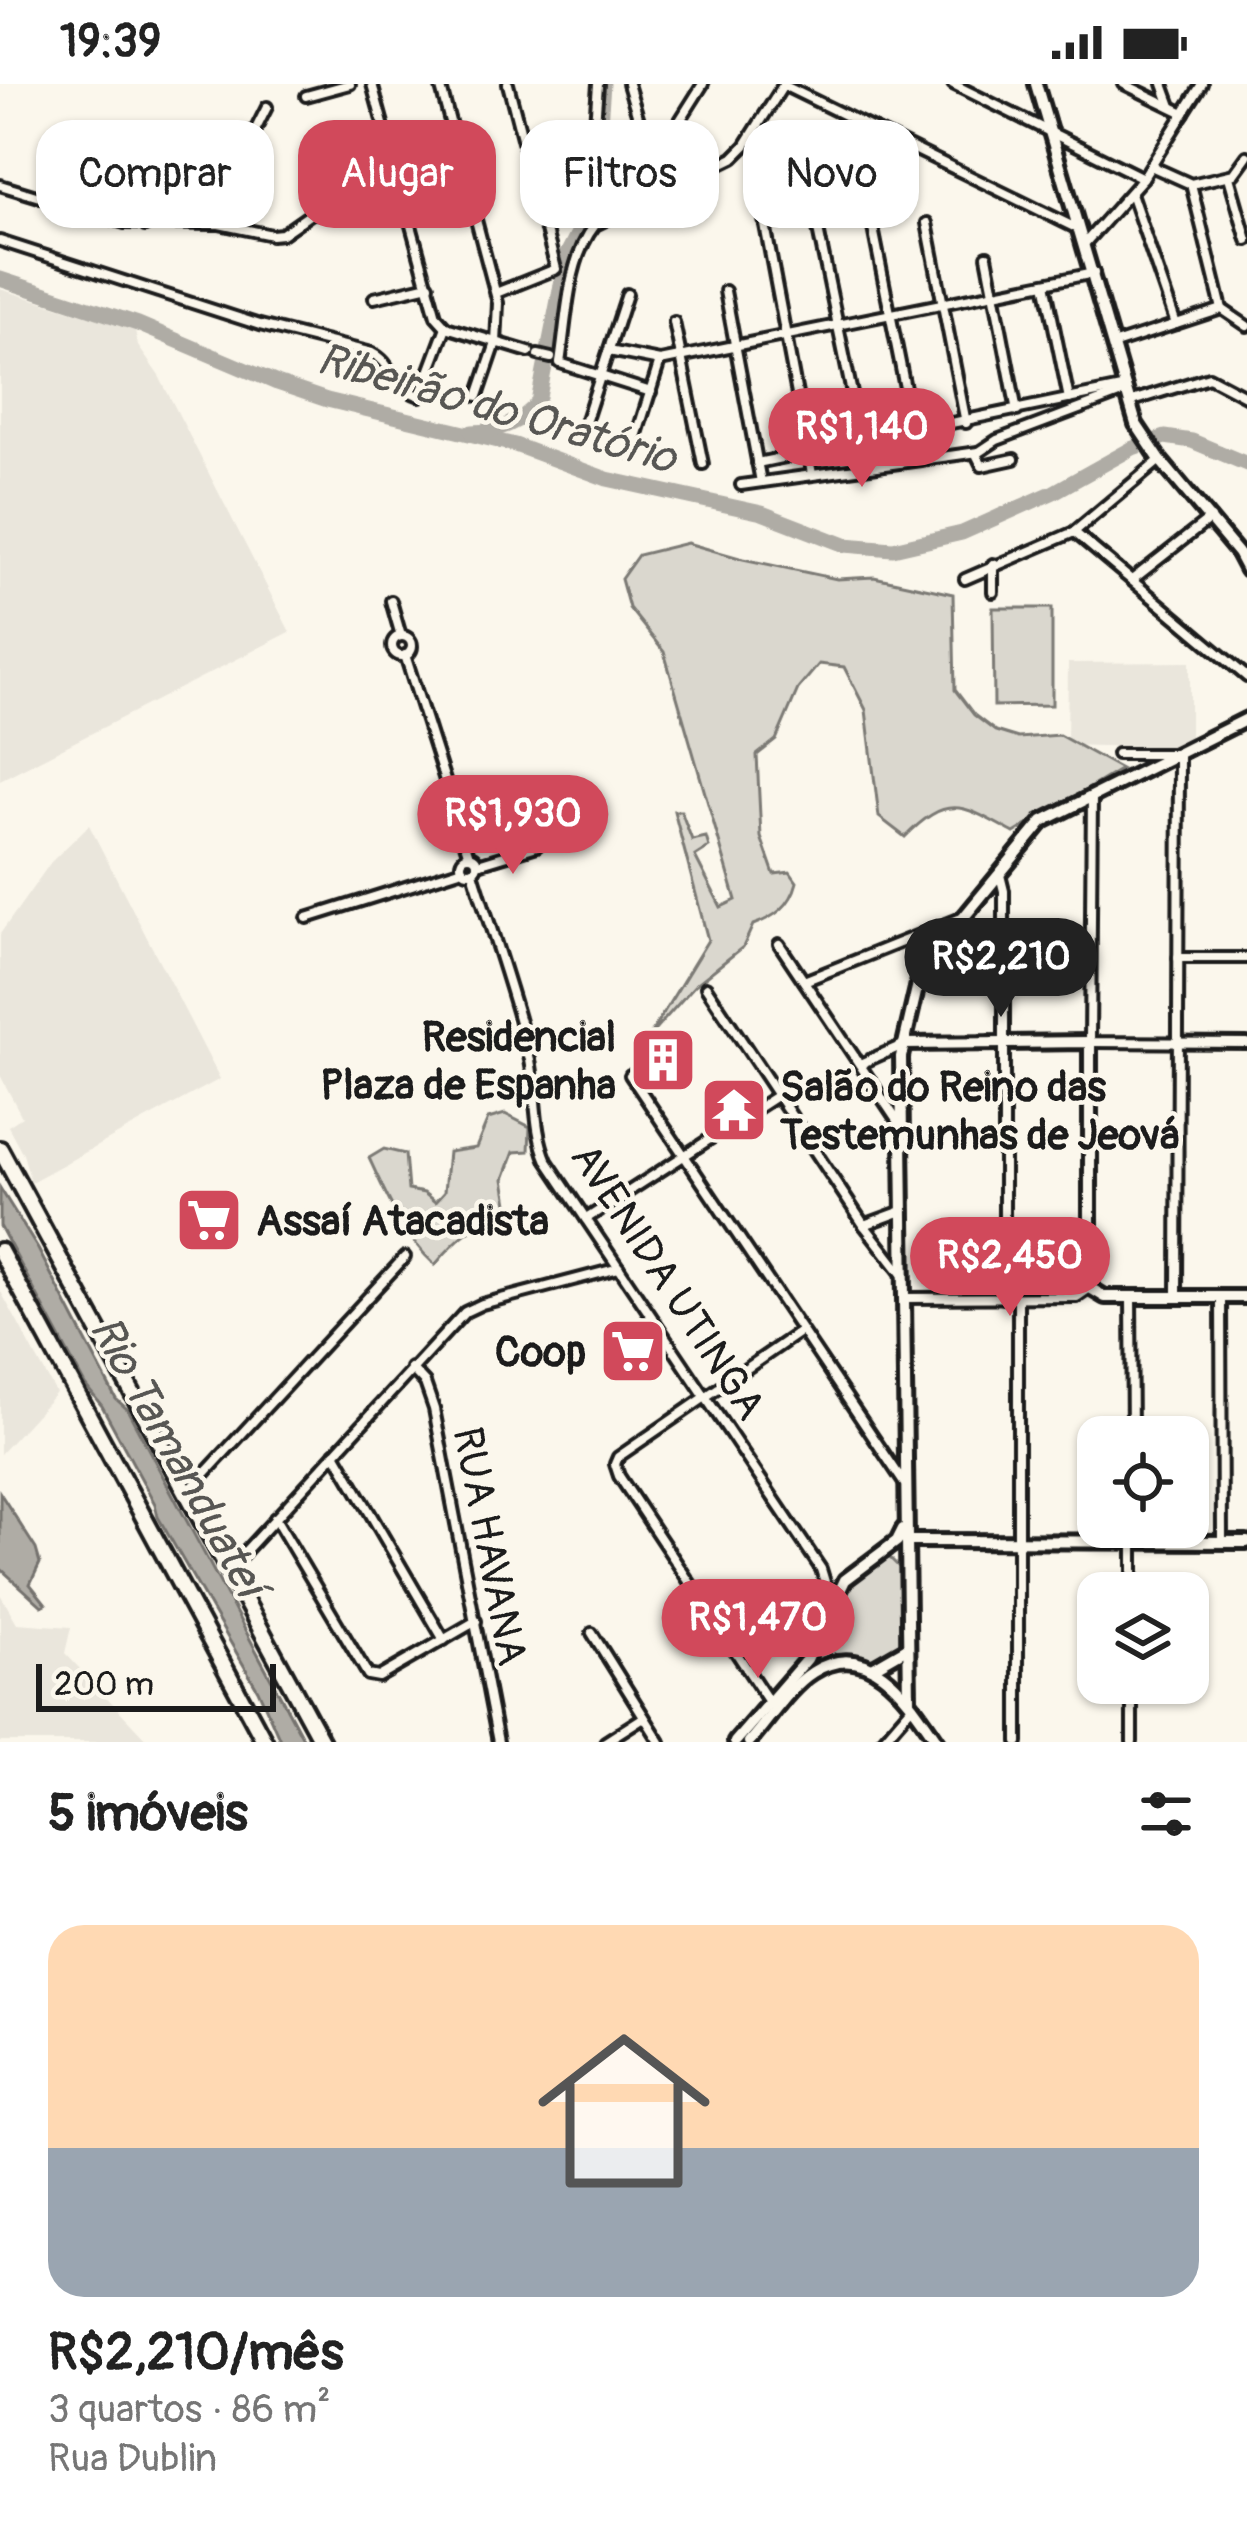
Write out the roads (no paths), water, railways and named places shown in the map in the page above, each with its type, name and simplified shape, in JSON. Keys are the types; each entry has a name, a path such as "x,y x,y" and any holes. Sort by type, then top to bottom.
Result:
{"highway":[{"path":"0,1149 322,1742"},
{"path":"0,1252 265,1742"}],"main road":[{"path":"1036,84 1141,433 1247,570"},
{"path":"911,1702 904,1526 901,1057 920,967 1042,821 1247,719"},
{"path":"904,1044 1090,1042 1090,1288 1105,1297 1247,1297"},
{"path":"735,1742 816,1644 831,1602 845,1580 900,1538 904,1526"},
{"path":"907,1541 1077,1542"},
{"path":"1209,1542 1247,1542"},
{"path":"875,1557 892,1555 907,1567"},
{"path":"816,1644 832,1665"},
{"path":"749,1742 808,1676 832,1665 874,1667 907,1648"},
{"path":"874,1667 911,1702 938,1742"}],"street":[{"path":"305,96 350,84"},
{"path":"374,84 383,120"},
{"path":"440,84 496,293 496,343 478,396"},
{"path":"496,293 556,269 508,84"},
{"path":"595,120 598,84"},
{"path":"629,84 639,120"},
{"path":"680,120 703,84"},
{"path":"953,84 1143,178"},
{"path":"1124,84 1184,113"},
{"path":"1163,84 1171,107"},
{"path":"1085,244 1143,178 1202,84"},
{"path":"719,166 739,153 783,85 1081,230"},
{"path":"260,120 267,107"},
{"path":"1150,166 1191,184 1229,176 1245,164"},
{"path":"1229,176 1247,240"},
{"path":"1191,184 1222,310 1247,326"},
{"path":"0,185 36,195"},
{"path":"1131,193 1176,324"},
{"path":"241,228 282,234 298,223"},
{"path":"927,223 966,423"},
{"path":"412,228 436,316 446,327 651,392"},
{"path":"556,361 573,270 593,228"},
{"path":"765,228 812,474"},
{"path":"819,228 862,442"},
{"path":"873,228 914,433"},
{"path":"0,241 260,325 372,353 386,364 396,384 419,396 446,327"},
{"path":"987,256 1017,411"},
{"path":"609,350 660,361 1094,273"},
{"path":"1045,283 1070,399"},
{"path":"374,298 430,285"},
{"path":"725,291 761,482"},
{"path":"580,438 627,294"},
{"path":"1115,344 1222,310"},
{"path":"674,322 703,464"},
{"path":"631,453 660,361"},
{"path":"757,460 1209,376 1247,397"},
{"path":"741,485 978,452 997,440 1129,393"},
{"path":"978,452 982,466 1014,459"},
{"path":"964,579 1074,532 1160,460"},
{"path":"1132,580 1211,518"},
{"path":"1074,532 1247,677"},
{"path":"993,564 993,592"},
{"path":"391,601 401,636 412,645 405,655 471,868"},
{"path":"1232,665 1247,665"},
{"path":"1117,754 1179,754 1177,1298"},
{"path":"1092,796 1090,1042 1247,1043"},
{"path":"307,918 537,846"},
{"name":"AVENIDA UTINGA","path":"471,868 524,1034 543,1150 820,1569 831,1602"},
{"path":"1000,875 1004,891 1004,1298"},
{"path":"804,981 964,917"},
{"path":"779,944 901,1126"},
{"path":"1178,958 1247,958"},
{"path":"706,987 864,1225 902,1274"},
{"path":"860,1064 904,1044"},
{"path":"629,1075 904,1483"},
{"path":"586,1219 778,1095"},
{"path":"864,1225 902,1211"},
{"path":"186,1494 405,1257"},
{"path":"228,1570 473,1307 620,1268"},
{"path":"902,1298 1077,1298 1090,1288"},
{"path":"1131,1297 1132,1416"},
{"path":"1221,1297 1222,1542"},
{"path":"1018,1298 1018,1742"},
{"path":"770,1703 616,1468 618,1456 801,1331"},
{"name":"RUA HAVANA","path":"412,1368 434,1409 498,1742"},
{"path":"335,1453 444,1640"},
{"path":"275,1518 371,1677 380,1677 476,1622"},
{"path":"820,1569 845,1580"},
{"path":"592,1633 660,1742"},
{"path":"881,1742 911,1702"},
{"path":"1132,1704 1132,1742"},
{"path":"605,1742 644,1717"}],"waterway":[{"path":"472,432 509,424 538,402 567,254 594,202 603,84"},
{"name":"Ribeirão do Oratório","path":"0,279 138,324 327,400 515,445 607,479 762,513 845,545 893,549 962,533 1054,492 1133,448 1165,437 1192,441 1247,464"}],"place":[{"name":"Residencial Plaza de Espanha","path":"663,1060"},
{"name":"Salão do Reino das Testemunhas de Jeová","path":"734,1110"},
{"name":"Assaí Atacadista","path":"209,1220"},
{"name":"Coop","path":"633,1351"}],"water label":[{"name":"Rio Tamanduateí","path":"179,1456"}]}
